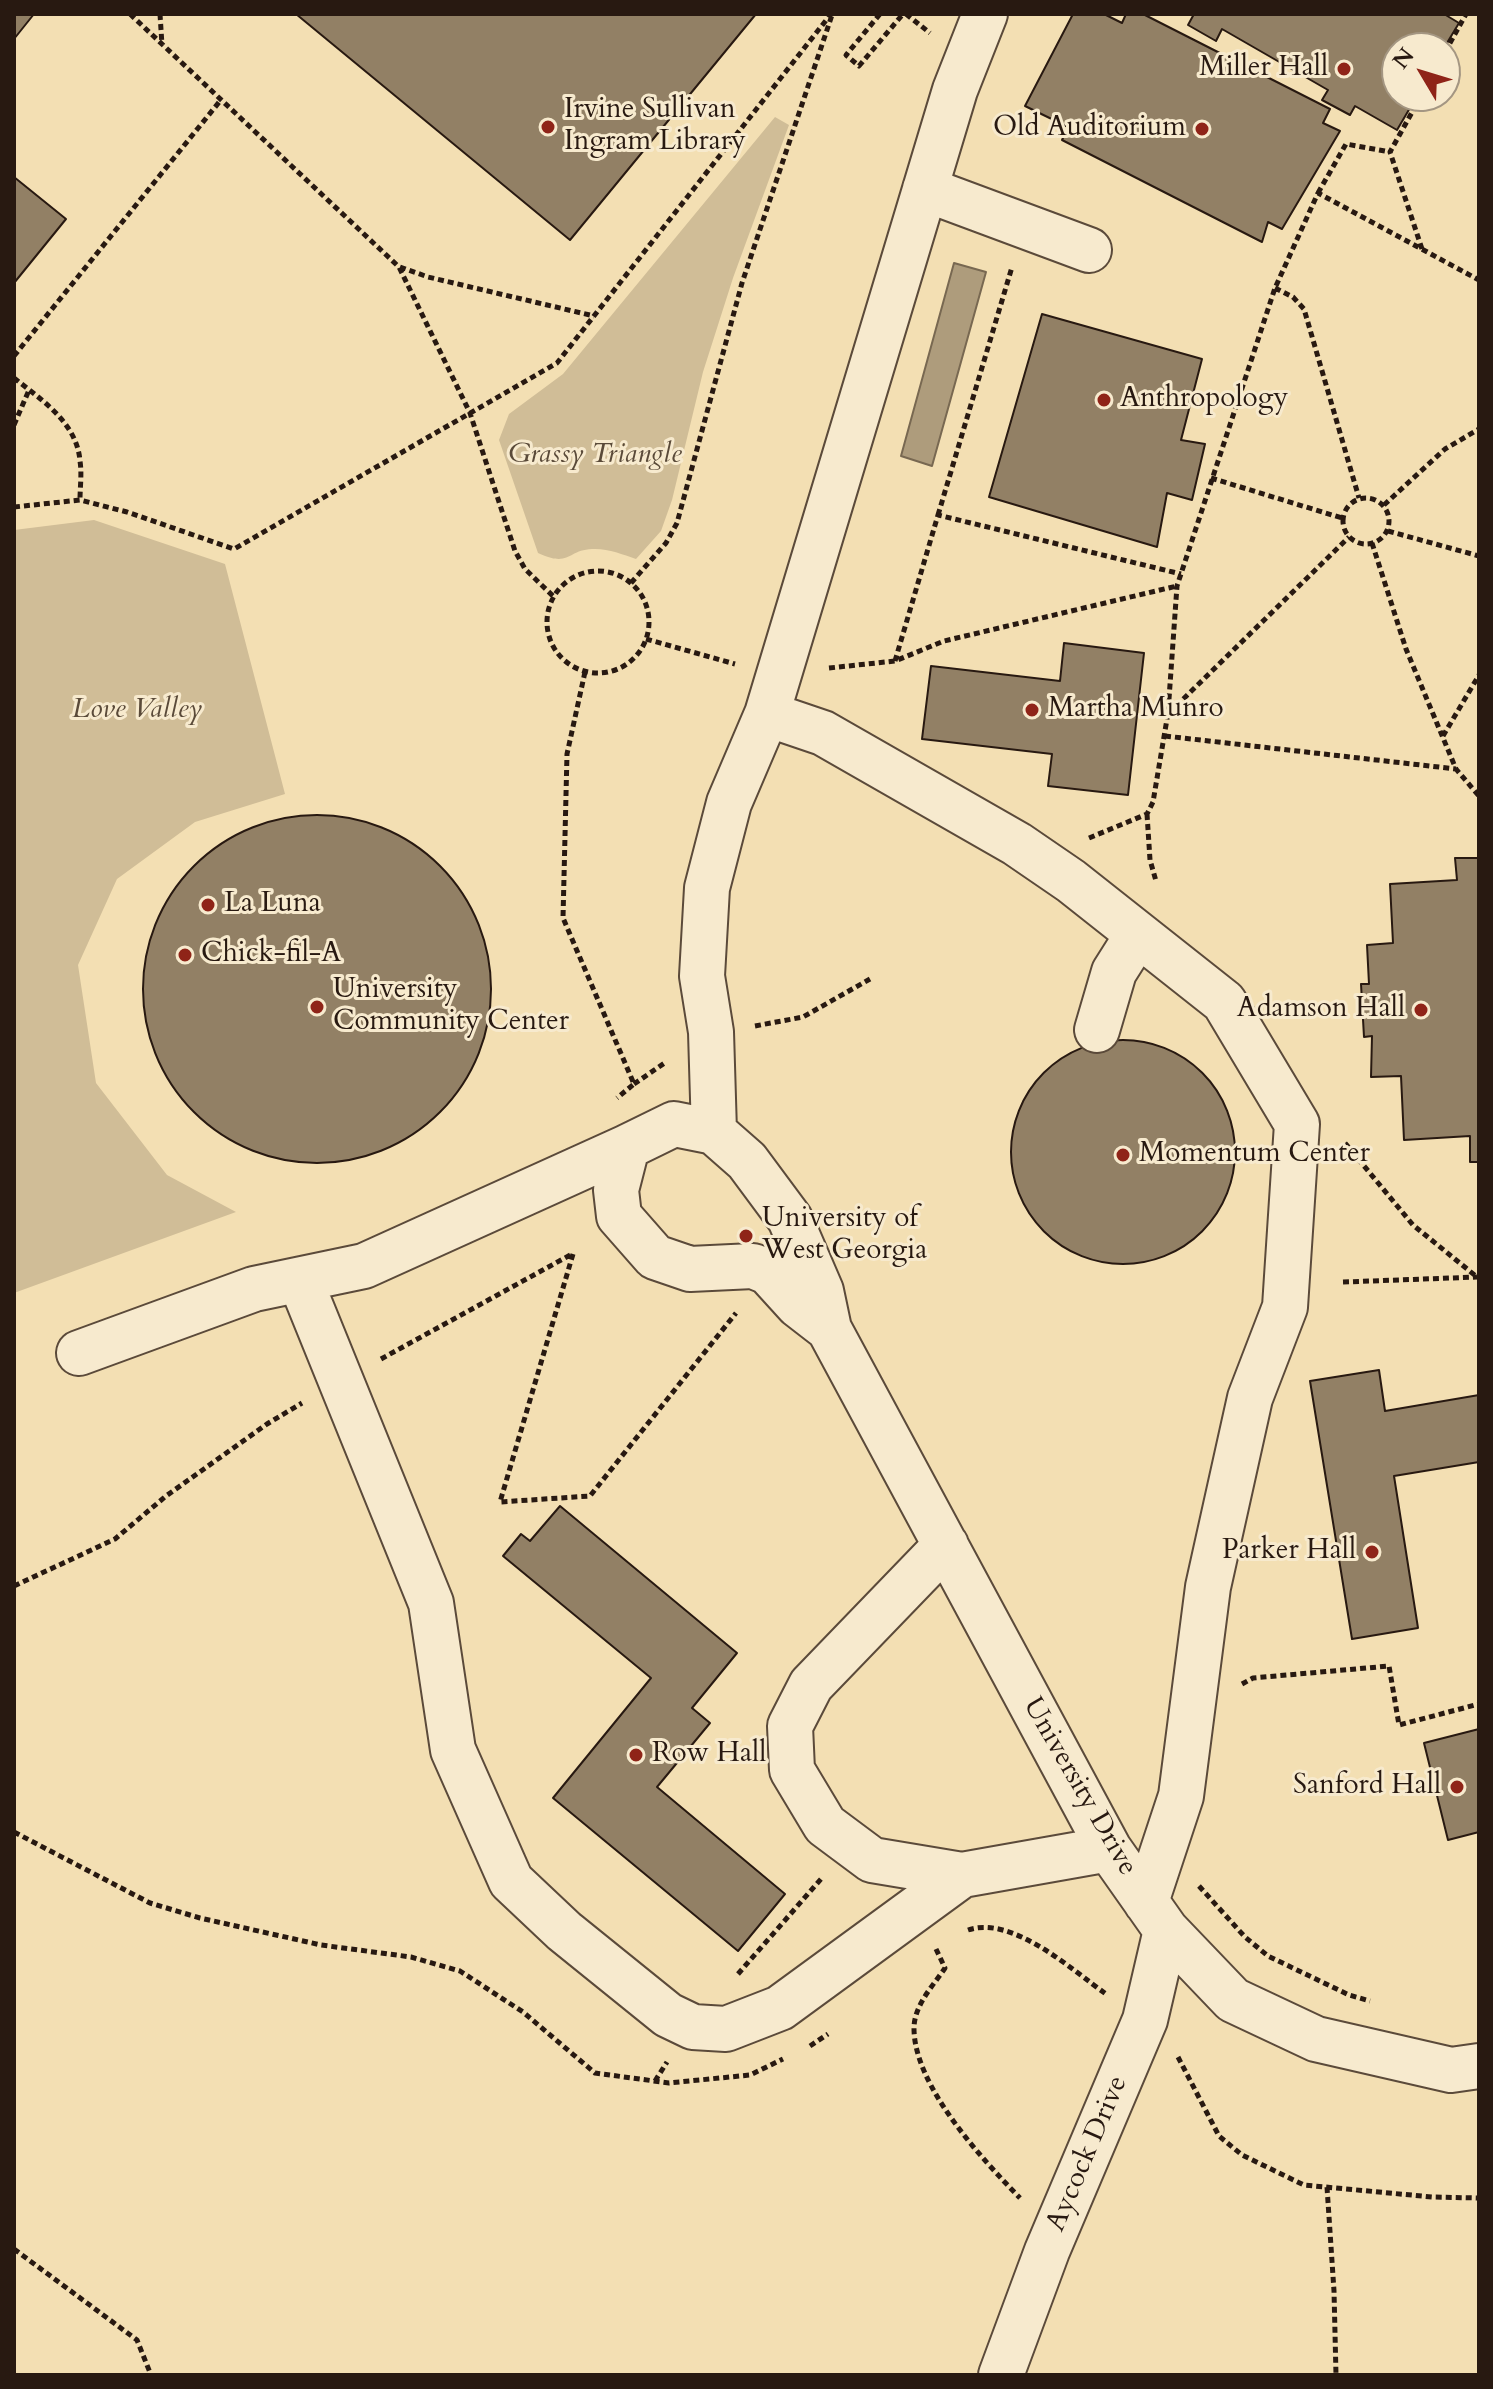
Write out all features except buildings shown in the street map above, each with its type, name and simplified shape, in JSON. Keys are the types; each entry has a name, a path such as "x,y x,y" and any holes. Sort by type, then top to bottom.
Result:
{"street":[{"path":"714,1132 711,1032 702,976 707,888 729,803 767,714 955,90 985,14"},
{"path":"925,189 1089,250"},
{"name":"Aycock Drive","path":"767,714 823,733 1017,844 1071,881 1224,1002 1297,1124 1285,1307 1250,1398 1208,1587 1181,1796 1156,1916 1145,2020 1047,2251 1001,2375"},
{"path":"1097,1030 1114,972 1138,934"},
{"name":"University Drive","path":"829,1329 798,1305 768,1272 753,1266 690,1269 655,1257 619,1216 616,1190 627,1147 674,1124 714,1132 747,1161 790,1219 821,1291 829,1329 1109,1849 1156,1916 1233,2000 1316,2039 1470,2071"},
{"path":"79,1353 254,1289 364,1266 627,1147"},
{"path":"300,1280 431,1603 453,1750 511,1881 564,1931 668,2015 693,2027 726,2029 780,2008 962,1875"},
{"path":"946,1545 811,1685 790,1726 792,1770 825,1825 872,1860 962,1875 1109,1849"}],"path":[{"path":"130,14 399,267 470,413 515,551 525,569 554,597"},
{"path":"160,14 162,46"},
{"path":"14,507 80,500 127,512 234,549 557,363 832,14"},
{"path":"631,583 666,543 677,523 742,283 832,14"},
{"path":"880,14 846,55 859,66 904,14 932,36"},
{"path":"1456,32 1466,14"},
{"path":"14,356 220,101"},
{"path":"1412,112 1390,152 1422,249"},
{"path":"1156,881 1150,860 1147,814 1153,802 1165,736 1177,586 1211,478 1275,288 1318,193 1346,144 1390,152"},
{"path":"1318,193 1479,280"},
{"path":"895,661 1024,226"},
{"path":"399,267 428,277 594,316"},
{"path":"1275,288 1293,297 1304,309 1359,498"},
{"path":"14,378 54,411 72,432 80,461 80,500"},
{"path":"14,425 29,390"},
{"path":"1384,505 1445,449 1479,429"},
{"path":"1211,478 1342,518"},
{"path":"1359,498 1372,498 1384,505 1389,518 1388,531 1379,541 1366,545 1353,542 1344,531 1342,518 1347,506 1359,498"},
{"path":"938,515 1181,574"},
{"path":"1388,531 1479,556"},
{"path":"1168,713 1349,537"},
{"path":"1372,543 1406,649 1442,737 1456,769 1479,796"},
{"path":"608,572 631,583 642,596 649,612 646,639 634,659 605,673 585,672 572,667 559,656 551,642 547,626 548,609 554,597 567,581 583,573 608,572"},
{"path":"646,639 743,666 813,669 895,661 944,641 1177,586"},
{"path":"585,672 567,754 563,918 634,1084 614,1101"},
{"path":"1442,737 1479,675"},
{"path":"1165,736 1456,769"},
{"path":"1078,843 1147,814"},
{"path":"1345,1143 1413,1225 1478,1277"},
{"path":"573,1254 500,1502 590,1496 743,1305"},
{"path":"1343,1282 1478,1277"},
{"path":"14,1586 115,1539 166,1496"},
{"path":"1234,1689 1253,1678 1389,1666 1399,1725 1479,1704"},
{"path":"737,1976 829,1870"},
{"path":"1196,1882 1245,1937 1268,1956 1349,1995 1371,2002"},
{"path":"932,1943 945,1968 922,2000 914,2026 920,2065 977,2153 1027,2205"},
{"path":"1327,2187 1336,2375"},
{"path":"14,2249 137,2340 151,2375"}],"green space":[{"name":"Grassy Triangle","path":"775,117 789,125 733,278 703,372 672,500 661,531 636,559 598,549 584,550 563,559 538,553 499,440 509,414 563,374"},
{"name":"Love Valley","path":"94,520 225,564 285,794 195,822 117,879 78,965 96,1083 167,1175 236,1212 14,1293 14,530"}],"shaded area":[{"path":"954,263 986,272 932,466 901,456"}],"place":[{"name":"Miller Hall","path":"1344,69"},
{"name":"Irvine Sullivan Ingram Library","path":"548,127"},
{"name":"Old Auditorium","path":"1202,129"},
{"name":"Anthropology","path":"1104,400"},
{"name":"Martha Munro","path":"1032,710"},
{"name":"La Luna","path":"208,905"},
{"name":"Chick-fil-A","path":"185,955"},
{"name":"University Community Center","path":"317,1007"},
{"name":"Adamson Hall","path":"1421,1010"},
{"name":"Momentum Center","path":"1123,1155"},
{"name":"University of West Georgia","path":"746,1236"},
{"name":"Parker Hall","path":"1372,1552"},
{"name":"Row Hall","path":"636,1755"},
{"name":"Sanford Hall","path":"1457,1787"}]}
